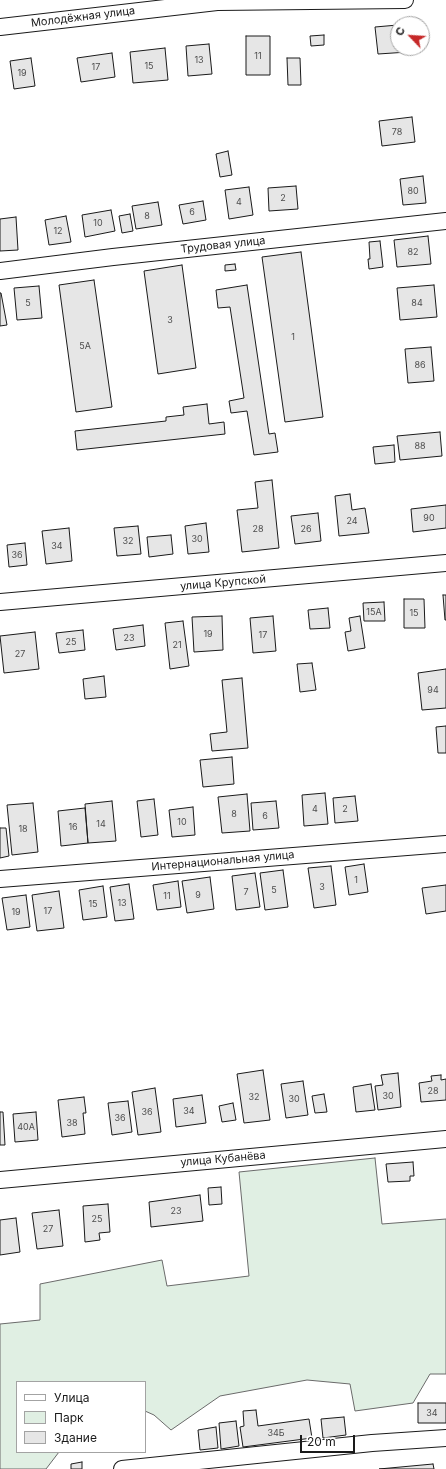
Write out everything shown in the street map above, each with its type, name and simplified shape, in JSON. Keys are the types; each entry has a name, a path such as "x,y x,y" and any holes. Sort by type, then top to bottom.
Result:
{"street":[{"name":"Молодёжная улица","path":"0,27 217,2 405,0"},
{"name":"Трудовая улица","path":"0,271 113,257 446,221"},
{"name":"улица Крупской","path":"0,602 446,563"},
{"name":"Интернациональная улица","path":"0,879 446,844"},
{"name":"улица Кубанёва","path":"0,1180 446,1139"},
{"path":"122,1469 372,1443 446,1438"}],"green space":[{"path":"375,1158 382,1224 446,1219 446,1374 430,1374 413,1403 355,1411 350,1384 307,1380 220,1396 171,1430 154,1415 146,1411 146,1381 16,1381 16,1453 58,1453 46,1469 0,1469 0,1324 40,1320 40,1284 162,1260 167,1286 249,1276 239,1172"}],"building":[{"path":"390,26 390,53 378,54 375,27"},
{"path":"324,35 324,45 311,46 310,36"},
{"path":"246,36 270,36 270,75 246,75"},
{"path":"209,44 212,74 188,76 186,46"},
{"path":"165,48 168,80 133,83 130,52"},
{"path":"112,53 115,77 81,82 77,58"},
{"path":"31,58 35,86 14,89 10,61"},
{"path":"287,58 300,58 301,85 288,85"},
{"path":"412,117 415,142 382,146 379,121"},
{"path":"228,151 232,175 220,177 216,154"},
{"path":"423,176 426,203 403,205 400,179"},
{"path":"296,186 298,209 269,211 268,188"},
{"path":"249,187 253,215 229,219 225,190"},
{"path":"203,201 206,220 183,224 179,205"},
{"path":"158,202 162,225 136,229 132,206"},
{"path":"111,210 115,231 85,237 82,215"},
{"path":"130,214 133,231 122,233 119,216"},
{"path":"66,216 71,242 49,245 45,220"},
{"path":"16,217 18,250 0,251 0,219"},
{"path":"428,236 431,264 397,267 394,240"},
{"path":"380,241 383,267 369,269 369,242"},
{"path":"301,252 323,417 285,422 262,257"},
{"path":"235,264 236,270 225,271 225,265"},
{"path":"182,265 196,368 158,374 144,271"},
{"path":"94,280 112,407 76,412 59,285"},
{"path":"247,285 269,434 275,433 278,452 254,455 247,411 231,413 229,401 244,398 230,307 218,308 216,290"},
{"path":"434,285 437,317 400,320 397,288"},
{"path":"39,286 42,318 17,320 14,288"},
{"path":"0,293 7,325 0,326"},
{"path":"431,347 434,381 408,383 405,349"},
{"path":"207,404 209,424 224,422 225,434 77,450 75,431 166,421 166,417 184,415 183,407"},
{"path":"440,432 442,456 400,460 397,436"},
{"path":"394,445 395,462 375,464 373,447"},
{"path":"272,480 279,548 242,552 237,510 258,508 255,482"},
{"path":"350,494 352,510 365,508 369,533 339,536 335,496"},
{"path":"446,505 446,528 413,532 411,509"},
{"path":"318,513 321,541 295,544 291,516"},
{"path":"206,523 209,552 188,554 185,526"},
{"path":"138,526 141,554 117,556 114,528"},
{"path":"69,528 72,561 46,564 42,531"},
{"path":"171,535 173,554 149,557 147,537"},
{"path":"25,543 27,565 9,567 7,545"},
{"path":"443,595 446,595 446,620 445,620"},
{"path":"404,599 424,599 425,628 404,628"},
{"path":"384,602 385,621 364,621 363,603"},
{"path":"328,608 330,628 310,629 308,610"},
{"path":"222,616 223,650 194,652 192,617"},
{"path":"273,616 276,651 253,653 250,618"},
{"path":"360,616 365,648 348,651 345,632 351,631 349,618"},
{"path":"183,621 189,666 170,669 165,623"},
{"path":"143,625 145,646 116,650 113,629"},
{"path":"83,630 85,650 59,653 56,633"},
{"path":"35,632 39,669 4,673 0,636"},
{"path":"312,663 316,690 300,692 297,664"},
{"path":"446,669 446,708 422,710 418,673"},
{"path":"104,676 106,697 85,699 83,679"},
{"path":"242,678 248,748 212,751 210,734 227,732 222,680"},
{"path":"446,726 446,753 438,753 436,727"},
{"path":"232,757 234,784 203,787 200,760"},
{"path":"325,793 328,824 304,826 302,795"},
{"path":"247,794 250,831 222,833 218,797"},
{"path":"355,796 358,821 335,823 333,798"},
{"path":"154,799 158,835 141,837 137,801"},
{"path":"112,801 116,841 88,843 85,804"},
{"path":"276,801 279,828 253,830 251,803"},
{"path":"33,803 38,852 12,855 7,805"},
{"path":"193,807 195,835 172,837 169,810"},
{"path":"85,808 88,843 61,846 58,811"},
{"path":"0,828 6,828 9,856 0,858"},
{"path":"364,864 368,892 349,895 345,867"},
{"path":"331,866 336,905 314,908 308,868"},
{"path":"283,870 288,907 265,910 260,873"},
{"path":"255,873 260,907 236,910 232,876"},
{"path":"210,877 214,909 187,913 182,881"},
{"path":"178,881 181,907 157,910 153,885"},
{"path":"129,884 134,919 115,921 110,887"},
{"path":"446,885 446,911 426,914 422,888"},
{"path":"103,886 107,917 83,920 79,890"},
{"path":"59,891 64,928 37,931 32,895"},
{"path":"26,895 30,927 7,930 2,898"},
{"path":"263,1070 270,1120 244,1123 237,1074"},
{"path":"398,1073 401,1107 378,1110 375,1086 383,1085 381,1075"},
{"path":"441,1075 441,1080 446,1079 446,1100 421,1102 419,1083 432,1081 431,1076"},
{"path":"303,1081 308,1115 286,1118 281,1084"},
{"path":"371,1084 375,1110 356,1112 353,1087"},
{"path":"155,1088 161,1132 138,1135 132,1092"},
{"path":"324,1094 327,1112 315,1113 312,1096"},
{"path":"202,1095 206,1123 176,1127 173,1099"},
{"path":"84,1097 86,1113 83,1113 85,1134 62,1137 58,1100"},
{"path":"128,1101 132,1132 112,1135 108,1103"},
{"path":"233,1103 236,1120 222,1122 219,1106"},
{"path":"0,1112 3,1112 5,1145 0,1145"},
{"path":"36,1112 38,1140 15,1142 13,1114"},
{"path":"413,1162 414,1176 410,1176 410,1181 388,1182 386,1164"},
{"path":"221,1187 222,1204 209,1205 208,1188"},
{"path":"200,1195 203,1221 151,1227 149,1202"},
{"path":"108,1204 110,1232 99,1233 100,1240 85,1242 83,1206"},
{"path":"59,1210 63,1246 37,1249 32,1213"},
{"path":"16,1218 20,1252 0,1255 0,1220"},
{"path":"418,1403 446,1403 446,1423 418,1423"},
{"path":"256,1410 258,1426 309,1419 312,1438 243,1447 240,1427 244,1426 243,1411"},
{"path":"344,1417 346,1435 323,1438 321,1419"},
{"path":"236,1421 239,1446 221,1449 219,1423"},
{"path":"216,1427 218,1448 200,1450 198,1430"},
{"path":"82,1462 82,1469 71,1469 71,1464"},
{"path":"433,1464 434,1469 379,1469"}]}
